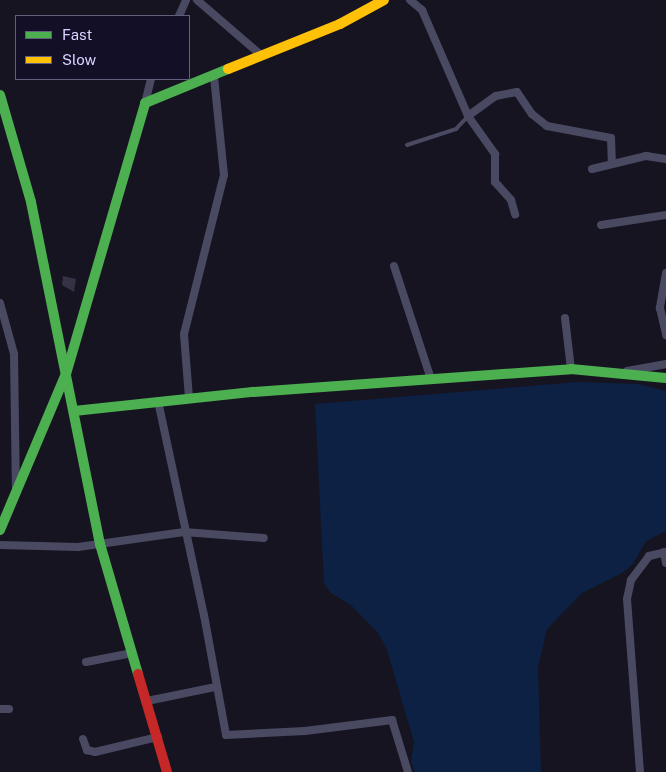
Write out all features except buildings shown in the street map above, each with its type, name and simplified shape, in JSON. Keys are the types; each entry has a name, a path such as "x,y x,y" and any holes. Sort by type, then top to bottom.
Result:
{"street":[{"path":"179,15 186,0"},
{"path":"197,0 262,56"},
{"path":"144,103 372,10 384,0"},
{"path":"410,0 422,10 468,116 495,154 495,182 511,200 515,214"},
{"path":"189,398 184,334 224,174 214,76"},
{"path":"0,530 4,515 16,498 66,374 152,80"},
{"path":"468,116 496,96 517,92 532,114 547,126 611,138 612,164"},
{"path":"0,95 31,202 100,544 167,772"},
{"path":"592,169 646,156 666,159"},
{"path":"601,225 666,214"},
{"path":"394,266 430,379"},
{"path":"666,273 660,308 666,336"},
{"path":"0,303 14,354 16,498"},
{"path":"565,318 571,369"},
{"path":"626,372 666,364"},
{"path":"74,411 189,398 571,369 626,372 666,378"},
{"path":"158,401 184,532 204,615 215,687 226,735 392,720 408,772"},
{"path":"0,545 78,547 184,532 264,538"},
{"path":"640,772 627,599 631,580 649,556 665,552 666,563"},
{"path":"86,662 132,652"},
{"path":"147,701 215,687"},
{"path":"0,709 9,709"},
{"path":"83,739 87,750 95,752 158,737"}],"lane":[{"path":"407,145 456,129 468,116"}],"water":[{"path":"578,382 638,384 666,391 666,531 646,541 633,564 622,573 582,593 547,629 538,667 541,772 415,772 411,762 414,742 387,650 378,633 352,606 331,593 324,584 315,404"}],"traffic: fast":[{"path":"0,530 66,374 145,103 228,69"},
{"path":"0,95 31,202 100,544 138,674"},
{"path":"74,411 253,392 571,369 666,378"}],"traffic: slow":[{"path":"228,69 340,24 384,0"}],"traffic: jam":[{"path":"138,674 167,772"}]}
